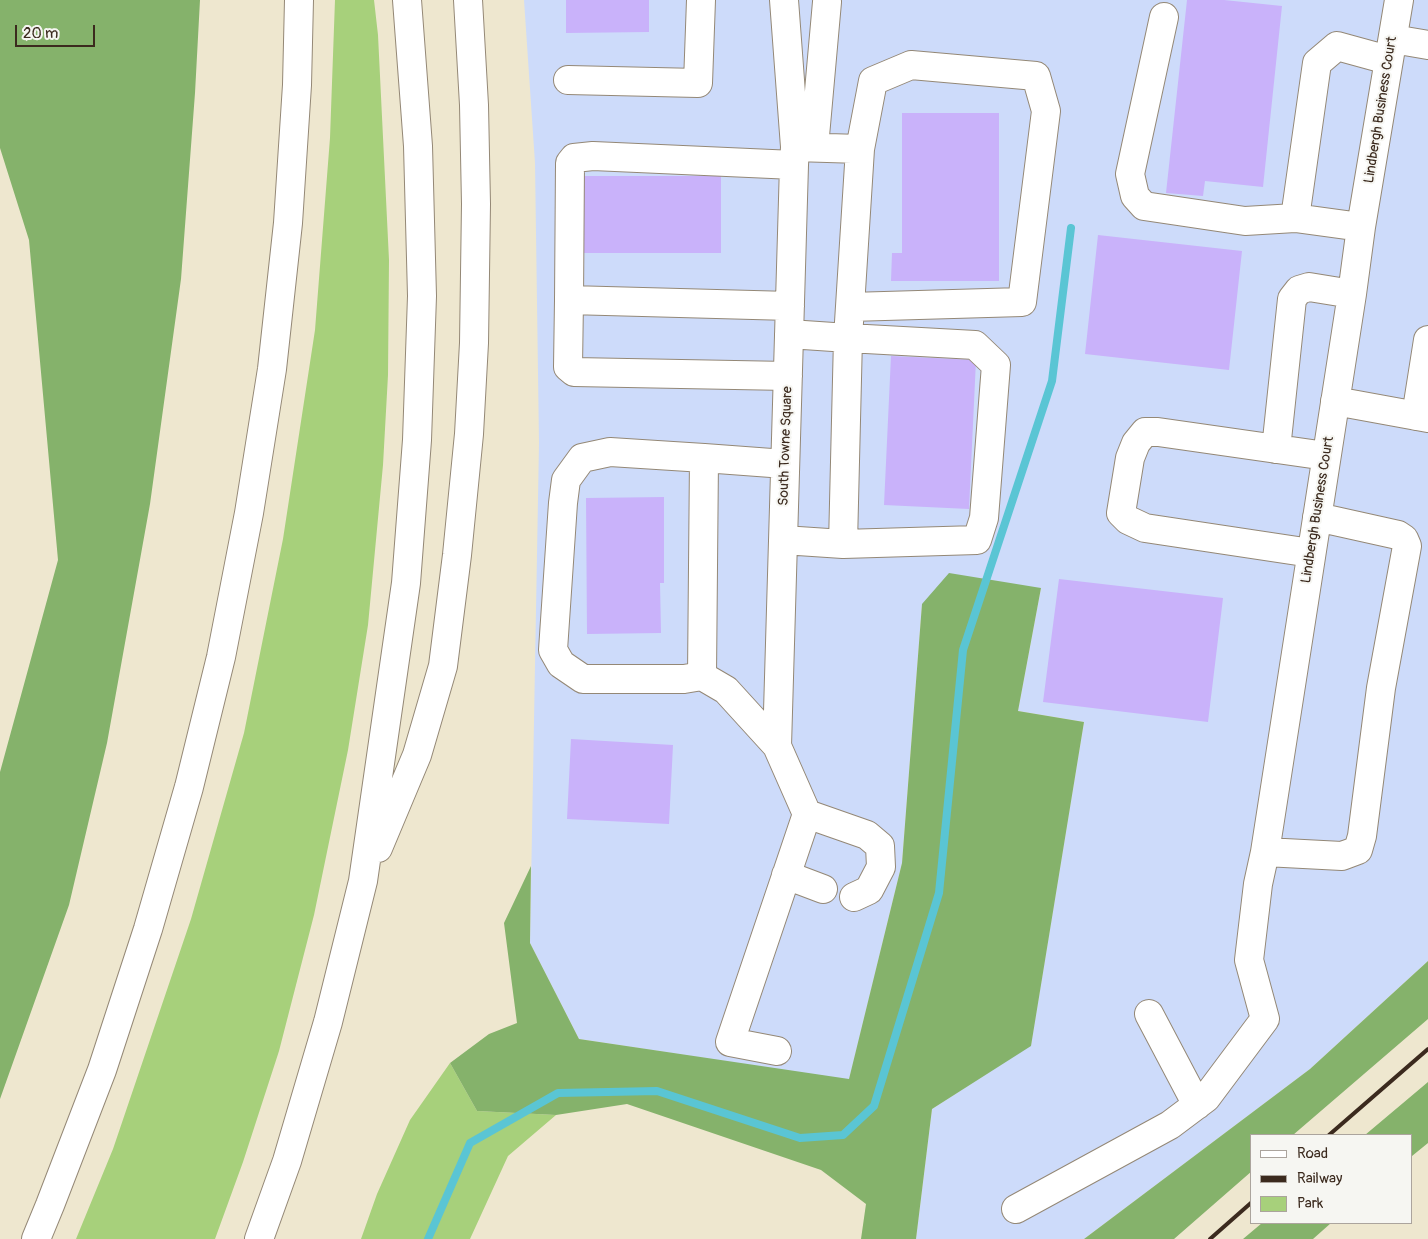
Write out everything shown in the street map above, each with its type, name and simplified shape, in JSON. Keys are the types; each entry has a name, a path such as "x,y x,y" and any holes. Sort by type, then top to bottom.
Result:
{"main road":[{"path":"284,0 297,85"},
{"path":"36,1239 102,1070 148,929 189,787 220,657 249,513 272,369 288,223 297,85 299,0"},
{"path":"259,1239 287,1161 328,1022 363,881 406,583 417,440 422,296 418,146 407,0"},
{"path":"363,881 417,755 443,666 457,555 469,434 474,343 476,204 474,105 468,0"},
{"path":"568,80 698,83 701,0"},
{"name":"South Towne Square","path":"784,0 801,153"},
{"name":"South Towne Square","path":"790,0 808,6 820,5 829,1"},
{"name":"Lindbergh Business Court","path":"1196,1105 1206,1098 1265,1019 1249,960 1258,884 1265,852 1361,227 1399,0"},
{"name":"South Towne Square","path":"777,746 790,306 801,153 829,1"},
{"path":"1164,17 1130,174 1135,196 1144,206 1245,221 1295,218 1361,227"},
{"path":"1295,218 1317,63 1337,46 1390,49 1428,45"},
{"path":"843,544 848,338 850,306 860,149 873,81 911,65 1036,76 1046,111 1022,302 850,306"},
{"path":"788,376 574,372 568,367 570,163 574,158 592,156 801,153 860,149"},
{"path":"1276,449 1292,299 1299,290 1309,287 1352,294"},
{"path":"569,300 790,306"},
{"path":"783,540 843,544 976,540 984,518 996,365 975,345 789,334"},
{"path":"1335,401 1422,417 1428,340"},
{"path":"1311,553 1145,528 1128,520 1121,513 1130,458 1136,443 1145,432 1158,432 1326,456"},
{"path":"777,1051 730,1042 807,814 777,746 726,690 702,676 684,679 583,679 561,664 553,650 566,480 582,458 610,452 785,464"},
{"path":"702,676 704,458"},
{"path":"1265,852 1342,856 1358,850 1362,836 1381,688 1407,546 1404,539 1398,535 1316,517"},
{"path":"807,814 868,836 880,846 881,867 869,890 854,897"},
{"path":"786,875 823,889"},
{"path":"1016,1209 1170,1125 1196,1105 1149,1014"}],"shaded area":[{"path":"524,0 1428,0 1428,961 1310,1069 1084,1239 916,1239 932,1109 1031,1045 1084,722 1018,711 1041,588 922,604 902,863 849,1080 579,1039 530,943 539,443 535,163"}],"green space":[{"path":"0,0 200,0 181,279 150,504 107,743 69,905 0,1099 0,772 58,560 29,240 0,148"},
{"path":"335,0 374,0 378,35 389,260 388,375 383,465 368,625 348,750 314,915 279,1051 243,1162 215,1239 76,1239 113,1149 191,919 244,733 283,539 315,330 330,138"},
{"path":"949,573 1041,588 1018,711 1084,722 1031,1046 932,1109 916,1239 861,1239 866,1204 821,1170 627,1104 556,1115 477,1111 450,1063 489,1034 517,1023 504,923 531,866 530,943 579,1039 849,1079 902,863 922,604"},
{"path":"1428,961 1428,1019 1294,1134 1250,1134 1250,1173 1174,1239 1084,1239 1310,1069"},
{"path":"450,1063 477,1111 556,1115 508,1156 470,1239 361,1239 377,1194 410,1120"},
{"path":"1428,1082 1428,1143 1413,1155 1413,1134 1366,1134"},
{"path":"1261,1224 1330,1224 1313,1239 1243,1239"}],"building":[{"path":"566,0 649,0 649,32 566,33"},
{"path":"1187,0 1224,0 1282,6 1263,187 1205,181 1203,196 1166,193"},
{"path":"902,113 999,113 999,281 891,281 892,253 902,253"},
{"path":"584,176 721,176 721,253 584,253"},
{"path":"1098,235 1242,251 1229,370 1085,354"},
{"path":"891,356 976,360 969,509 884,505"},
{"path":"664,497 664,583 660,583 661,633 587,634 586,498"},
{"path":"1059,579 1223,598 1208,722 1043,702"},
{"path":"571,739 673,745 669,824 567,819"}],"waterway":[{"path":"428,1239 470,1143 558,1093 657,1091 800,1138 843,1135 874,1106 939,893 963,650 1052,381 1071,228"}],"railway":[{"path":"1330,1134 1428,1049"},
{"path":"1210,1239 1250,1204"}]}
